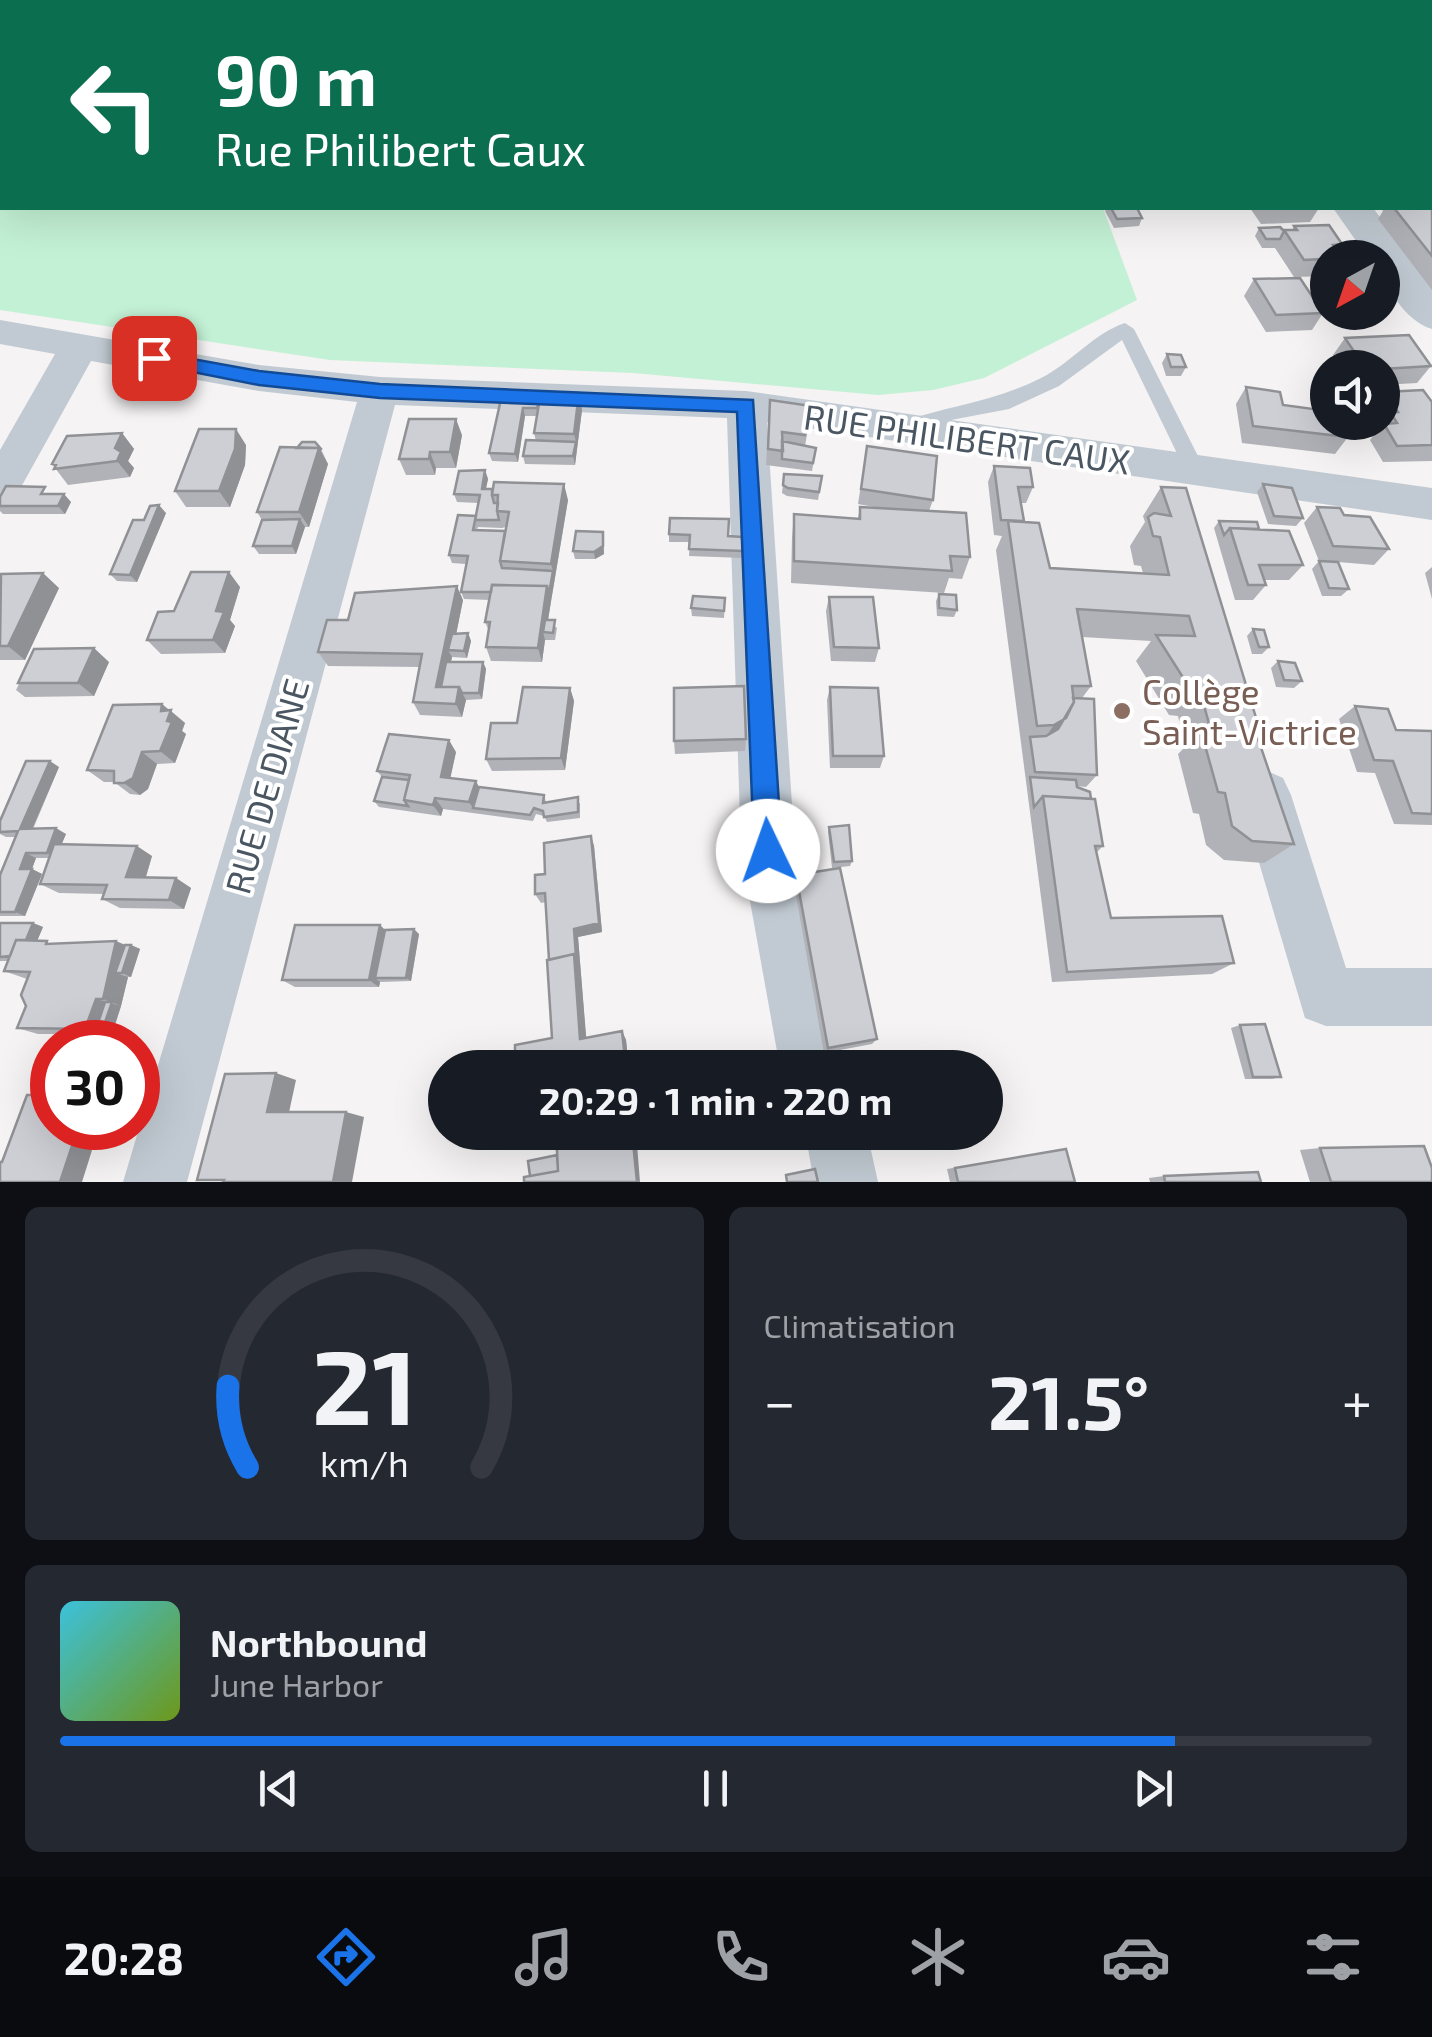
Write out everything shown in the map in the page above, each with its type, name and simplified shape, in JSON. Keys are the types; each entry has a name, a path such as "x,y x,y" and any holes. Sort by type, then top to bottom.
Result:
{"street":[{"path":"1354,210 1432,314"},
{"name":"RUE PHILIBERT CAUX","path":"0,332 259,378 380,391 746,405 1183,464 1432,504"},
{"path":"0,487 68,364 84,346"},
{"name":"RUE DE DIANE","path":"155,1182 380,391"},
{"path":"746,405 768,851 807,1050"},
{"path":"1183,464 1184,524"},
{"path":"1252,752 1326,998 1432,997"},
{"path":"840,1150 846,1182"}],"lane":[{"path":"905,429 948,413 1002,404 1052,381 1125,328 1183,464"}],"green space":[{"path":"0,210 1104,210 1137,300 984,378 933,390 878,395 633,373 330,360 0,310"}],"building":[{"path":"1112,210 1138,210 1142,218 1117,219"},
{"path":"1396,210 1432,210 1432,256"},
{"path":"1329,225 1339,240 1310,240 1310,260 1304,260 1284,230 1297,230 1294,226"},
{"path":"1280,227 1284,231 1280,239 1266,239 1259,228"},
{"path":"1300,278 1310,293 1310,314 1276,315 1254,279"},
{"path":"1409,335 1431,366 1400,368 1400,350 1353,350 1345,338"},
{"path":"1167,354 1181,355 1186,367 1171,367"},
{"path":"1246,387 1280,392 1283,405 1310,409 1310,433 1253,426"},
{"path":"1423,390 1432,402 1432,445 1397,446 1393,440 1400,440 1400,391"},
{"path":"541,392 579,393 574,434 534,433"},
{"path":"501,399 540,400 537,408 523,408 515,454 489,453"},
{"path":"770,400 811,406 805,435 782,432 783,451 768,449"},
{"path":"409,419 456,419 450,452 430,452 429,459 399,459"},
{"path":"199,429 236,429 235,449 219,491 175,491"},
{"path":"122,433 115,448 121,452 117,461 54,469 56,465 52,464 67,436"},
{"path":"526,440 576,442 573,456 523,456"},
{"path":"782,441 816,448 813,463 782,459"},
{"path":"302,442 315,442 321,449 297,448"},
{"path":"867,446 937,456 933,500 861,489"},
{"path":"280,447 319,448 299,512 257,512"},
{"path":"994,466 1030,468 1033,487 1018,487 1024,521 1001,520"},
{"path":"485,470 482,489 492,489 499,520 475,520 480,495 454,494 459,471"},
{"path":"784,474 822,476 819,492 788,488 783,485"},
{"path":"494,482 564,484 551,564 500,561 509,512 497,511 498,495 492,495"},
{"path":"1263,484 1292,488 1303,518 1274,516"},
{"path":"6,486 45,487 41,494 64,494 58,506 0,506"},
{"path":"1161,487 1186,488 1261,734 1256,733 1294,844 1252,841 1232,826 1225,793 1218,792 1201,731 1211,731 1200,691 1191,690 1156,635 1195,636 1189,616 1077,609 1091,686 1072,686 1074,702 1066,718 1054,725 1037,726 1008,521 1039,523 1050,568 1169,575 1160,537 1153,536 1148,517 1154,513 1171,516"},
{"path":"159,505 130,575 110,574 133,520 144,520 150,506"},
{"path":"860,507 966,513 970,557 950,556 952,571 794,561 794,514 860,519"},
{"path":"1317,507 1340,508 1344,515 1370,517 1389,549 1333,546"},
{"path":"458,515 476,516 473,530 505,531 502,568 553,571 549,594 547,586 492,585 491,592 461,592 468,556 449,555"},
{"path":"670,518 729,519 728,536 742,537 743,551 689,549 690,535 669,534"},
{"path":"300,519 292,546 253,546 262,520"},
{"path":"1219,521 1257,522 1259,529 1230,528 1224,535"},
{"path":"1230,528 1289,531 1303,565 1259,565 1266,585 1248,585"},
{"path":"576,531 603,532 603,546 594,552 573,551"},
{"path":"1319,561 1338,562 1349,589 1329,588"},
{"path":"191,572 229,572 216,611 224,612 213,640 147,640 158,612 174,611"},
{"path":"43,573 8,646 0,646 1,574"},
{"path":"492,585 547,586 538,648 486,647 490,622 485,622"},
{"path":"457,586 436,687 459,687 456,704 413,702 422,654 318,652 327,620 348,620 355,593"},
{"path":"939,594 956,595 957,610 939,608"},
{"path":"693,596 725,598 724,611 691,608"},
{"path":"829,597 873,597 879,648 834,647"},
{"path":"545,620 555,620 553,633 543,632"},
{"path":"1253,629 1264,630 1269,647 1259,647"},
{"path":"468,633 464,651 448,650 452,634"},
{"path":"94,648 78,683 18,683 34,649"},
{"path":"1278,661 1295,663 1302,681 1284,680"},
{"path":"446,662 483,662 479,693 441,687"},
{"path":"744,686 746,739 674,741 674,688"},
{"path":"523,687 570,688 561,758 486,759 491,723 517,723"},
{"path":"830,687 878,688 884,756 833,756"},
{"path":"1073,698 1094,699 1097,775 1035,772 1030,737 1046,736 1058,729"},
{"path":"162,704 161,711 171,710 167,721 172,722 160,751 142,752 133,778 114,783 114,771 87,770 113,705"},
{"path":"1355,706 1388,709 1396,730 1432,731 1432,814 1412,813 1393,761 1374,760"},
{"path":"389,734 449,740 441,777 476,781 469,802 435,798 433,805 404,800 410,775 377,771"},
{"path":"26,761 50,761 20,829 56,828 47,853 26,853 20,869 32,869 15,912 0,912 0,875 18,831 0,832 0,821"},
{"path":"382,777 409,780 404,800 408,806 374,801"},
{"path":"1030,777 1076,780 1077,787 1090,792 1091,799 1043,796 1034,807"},
{"path":"479,787 544,795 543,803 578,797 578,812 544,817 543,811 534,808 530,815 473,808"},
{"path":"1043,796 1095,799 1103,846 1095,846 1111,918 1222,916 1234,963 1067,972"},
{"path":"849,825 852,861 834,862 829,827"},
{"path":"591,836 599,923 574,929 576,957 574,954 549,960 545,893 535,894 535,875 545,874 544,843"},
{"path":"54,844 137,846 126,877 176,878 169,900 102,899 107,885 40,884"},
{"path":"840,868 877,1039 828,1048 796,875"},
{"path":"0,923 33,923 26,940 16,940 10,956 0,957"},
{"path":"295,925 380,925 369,980 282,980"},
{"path":"414,929 406,978 375,978 385,930"},
{"path":"16,940 47,941 46,944 116,941 103,999 96,999 88,1020 30,1020 30,1028 17,1028 26,1006 21,995 30,972 4,971"},
{"path":"125,945 131,945 122,973 115,973"},
{"path":"574,954 580,1039 622,1031 624,1050 515,1050 515,1045 552,1038 547,960"},
{"path":"105,1002 112,1002 106,1020 99,1020"},
{"path":"1265,1024 1281,1077 1253,1077 1240,1025"},
{"path":"276,1073 267,1112 346,1112 333,1182 197,1180 225,1074"},
{"path":"30,1095 30,1150 71,1150 60,1182 0,1182 2,1162"},
{"path":"1424,1146 1432,1168 1432,1182 1331,1182 1320,1148"},
{"path":"1066,1149 1075,1182 958,1182 955,1168"},
{"path":"557,1150 634,1150 637,1182 524,1182 524,1177 558,1171"},
{"path":"557,1155 558,1171 530,1176 528,1161"},
{"path":"815,1169 818,1182 787,1182 786,1175"},
{"path":"1258,1172 1261,1182 1165,1182 1164,1176"}],"place":[{"name":"Collège Saint-Victrice","path":"1122,711"}],"route":[{"path":"154,358 259,378 380,391 746,405 768,851"}]}
